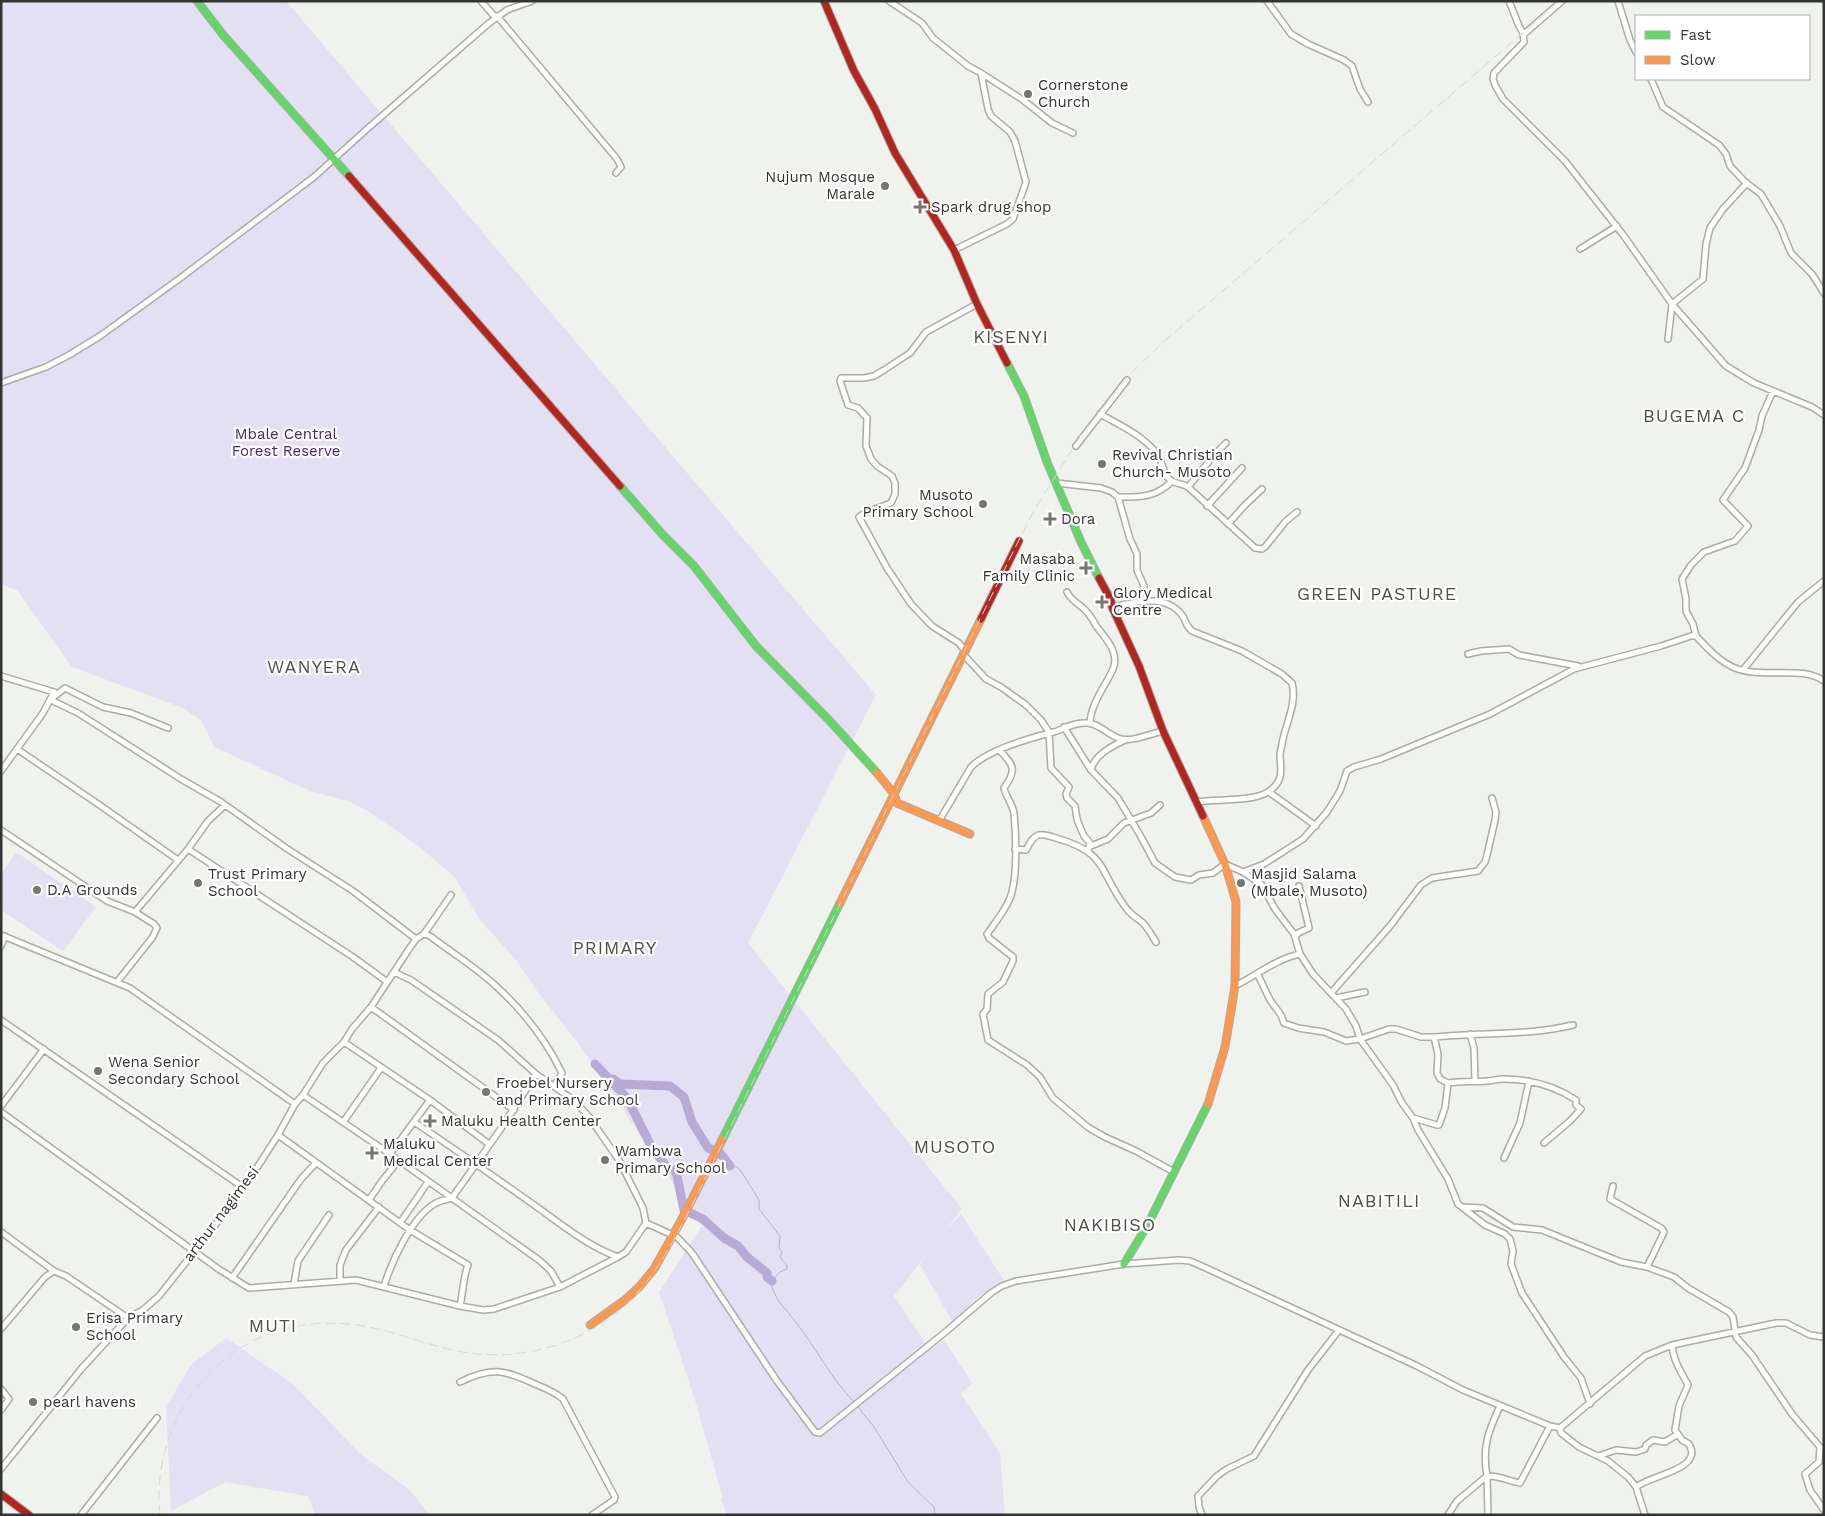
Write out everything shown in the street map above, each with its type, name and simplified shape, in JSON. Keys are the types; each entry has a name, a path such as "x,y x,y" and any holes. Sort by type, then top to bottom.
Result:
{"street":[{"path":"197,1 224,36 475,318 663,535 694,566 751,639 828,719 894,794 897,803 970,834"},
{"path":"481,1 617,159 621,167 616,173"},
{"path":"1,383 46,367 69,355 100,336 180,280 314,178 367,129 496,17 519,5 532,1"},
{"path":"824,1 854,70 875,109 895,153 954,250 977,304 1024,396 1047,462 1081,542 1111,600 1112,607 1139,666 1163,731 1225,864 1236,902 1235,986 1218,1077 1211,1099 1147,1226 1124,1264"},
{"path":"889,1 922,23 933,38 968,66 1023,100 1052,123 1073,133"},
{"path":"1267,1 1291,34 1344,60 1352,66 1360,89 1368,102"},
{"path":"1509,1 1524,35 1522,45 1494,73 1495,85 1503,98 1565,160 1617,226 1672,304 1726,366 1746,379 1812,407 1824,415"},
{"path":"1524,35 1562,1"},
{"path":"1618,1 1635,50"},
{"path":"954,250 1007,224 1013,219 1026,182 1015,141 1010,132 991,116 988,109 981,73"},
{"path":"1651,80 1663,106 1719,145 1726,154 1730,166 1761,194 1780,226 1791,253 1812,274 1824,293"},
{"path":"1668,339 1672,304 1703,278 1706,244 1710,228 1723,208 1747,183"},
{"path":"1580,249 1617,226"},
{"path":"977,304 926,332 910,353 874,376 852,379 841,378 840,381 848,405 858,408 867,418 866,446 872,459 876,466 892,476 895,483 895,494 891,503 865,512 859,517 887,568 911,604 932,626 959,644 986,678 1001,687 1042,720 1049,732 1050,768 1069,787 1066,794 1067,798 1075,806 1076,819 1090,848 1124,906 1130,914 1144,924 1156,942"},
{"path":"1076,446 1128,380"},
{"path":"1773,391 1762,416 1745,468 1723,500 1748,526 1735,541 1704,552 1691,565 1682,579 1686,611 1696,636 1728,665 1743,670 1774,674 1804,673 1814,675 1824,681"},
{"path":"1100,414 1134,434 1148,445 1162,461 1168,478 1172,482 1188,487 1255,548 1262,548 1273,538 1286,521 1297,512"},
{"path":"1188,487 1226,443"},
{"path":"1207,506 1242,468"},
{"path":"1057,482 1101,488 1112,492 1118,497 1130,539 1137,554 1137,570 1144,586 1140,601"},
{"path":"1118,497 1156,493 1164,490 1172,482"},
{"path":"1228,524 1262,489"},
{"path":"590,1325 611,1312 637,1290 655,1268 688,1208 1019,541"},
{"path":"1743,670 1798,602 1824,582"},
{"path":"1067,592 1086,611 1109,641 1114,659 1113,669 1090,714 1090,723"},
{"path":"1112,607 1140,601 1160,602 1172,606 1182,615 1186,625 1192,631 1242,650 1282,674 1292,683 1294,702 1290,710 1282,742 1280,756 1282,770 1279,780 1269,792 1247,798 1197,802"},
{"path":"1243,872 1260,866 1303,839 1332,806 1347,771 1354,767 1381,760 1490,714 1561,675 1581,667 1696,636"},
{"path":"1468,654 1481,651 1508,650 1520,655 1581,667"},
{"path":"1,676 52,690 54,692 51,700"},
{"path":"1,771 51,700 64,688 103,707 131,714 168,728"},
{"path":"51,700 78,713 225,805 286,848 353,891 416,939 424,934 451,895"},
{"path":"939,821 971,768 984,757 1077,723 1090,723 1117,738 1126,740"},
{"path":"1064,727 1091,770 1118,798 1154,863 1175,877 1194,879 1199,875 1213,872 1225,864"},
{"path":"1091,770 1094,761 1101,754 1126,740 1163,731"},
{"path":"17,749 178,860"},
{"path":"1000,751 1013,767 1013,772 1004,788 1011,800 1014,813 1015,877 1011,896 987,934 989,938 1013,957 1014,961 1002,982 988,994 987,1009 983,1014 988,1040 1027,1065 1040,1077 1054,1098 1090,1128 1174,1172"},
{"path":"1269,792 1316,826"},
{"path":"1331,993 1390,926 1421,885 1432,878 1478,871 1485,862 1495,820 1496,812 1492,798"},
{"path":"135,912 188,849 208,821 225,805"},
{"path":"1015,849 1026,850 1031,840 1039,834 1090,848 1108,839 1124,823 1151,814 1160,805"},
{"path":"1,830 107,901 135,912 154,924 157,930 152,938 117,982"},
{"path":"188,849 386,981"},
{"path":"1225,864 1243,872 1262,885 1274,909 1292,930 1300,954 1313,974 1352,1018 1360,1039 1394,1085 1402,1103 1413,1118 1418,1130 1448,1179 1456,1201 1485,1225 1505,1234 1510,1239 1513,1251 1511,1264 1522,1293 1564,1357 1581,1378 1590,1404"},
{"path":"1295,937 1298,933 1309,928 1299,886"},
{"path":"424,934 430,936 496,986 517,1007 536,1031 562,1073 554,1086"},
{"path":"1,946 3,936 117,982 141,995 295,1104"},
{"name":"arthur nagimesi","path":"1,1469 82,1368 128,1318 143,1310 159,1296 194,1252 244,1188 278,1135 295,1104 324,1063 344,1042 352,1028 370,1008 386,981 416,939"},
{"path":"1235,986 1258,975 1265,968 1293,955 1300,954"},
{"path":"1,1112 194,1252 249,1288 356,1280 460,1306 482,1310 494,1309 560,1287 626,1252 646,1223 643,1208 609,1145 581,1107 566,1094 536,1074 498,1040 411,980 394,972"},
{"path":"1258,975 1270,1000 1281,1014 1284,1023 1298,1028 1324,1032 1346,1040 1360,1039 1388,1029 1396,1029 1421,1037 1434,1037 1542,1032 1573,1025"},
{"path":"1336,998 1365,992"},
{"path":"370,1008 514,1110"},
{"path":"1,1020 244,1188"},
{"path":"1470,1034 1474,1048 1475,1081"},
{"path":"1434,1037 1438,1054 1437,1073 1440,1079 1448,1083 1501,1078 1528,1081 1548,1086 1568,1094 1576,1100 1576,1105 1581,1109 1544,1143"},
{"path":"344,1042 430,1100 489,1144"},
{"path":"1,1106 44,1049"},
{"path":"344,1121 381,1068"},
{"path":"384,1286 396,1256 410,1230 428,1209 437,1202 452,1198 514,1110 536,1074"},
{"path":"1504,1158 1520,1123 1528,1081"},
{"path":"1413,1118 1436,1125 1439,1124 1445,1108 1448,1083"},
{"path":"303,1095 344,1121 545,1264 552,1271 560,1287"},
{"path":"390,1154 430,1100"},
{"path":"414,1122 476,1163 585,1241 604,1252 618,1257"},
{"path":"278,1135 410,1230 468,1265 464,1274 464,1288 460,1306"},
{"path":"369,1200 382,1180 399,1160"},
{"path":"232,1278 302,1179 316,1163"},
{"path":"400,1223 428,1182"},
{"path":"1613,1186 1610,1199 1661,1228 1664,1232 1647,1267"},
{"path":"340,1280 340,1264 346,1250 379,1207"},
{"path":"1461,1207 1483,1208 1512,1227 1542,1230 1621,1262 1647,1267 1674,1277 1688,1288 1729,1312 1732,1315 1736,1337 1752,1355 1792,1414 1820,1447 1819,1462 1806,1474 1810,1490 1824,1510"},
{"path":"294,1284 298,1261 329,1215"},
{"path":"646,1223 673,1234 682,1240 777,1381 815,1432 820,1434 944,1334 991,1293 1002,1286 1016,1281 1124,1264 1190,1261 1417,1366 1463,1390 1550,1426 1560,1428 1639,1360 1672,1345 1781,1323 1810,1335 1824,1337"},
{"path":"1,1232 54,1271 66,1276 128,1318"},
{"path":"1,1329 45,1277 54,1271"},
{"path":"1202,1515 1198,1496 1216,1476 1254,1456 1308,1370 1339,1330"},
{"path":"1636,1488 1644,1481 1675,1470 1690,1458 1692,1454 1689,1444 1675,1430 1679,1406 1688,1385 1672,1354 1672,1345"},
{"path":"460,1382 481,1372 508,1372 548,1389 563,1399 615,1497 614,1500 592,1515"},
{"path":"1,1389 9,1398 1,1410"},
{"path":"1488,1515 1487,1476 1484,1461 1488,1432 1500,1406"},
{"path":"81,1515 157,1418"},
{"path":"1448,1515 1457,1501 1487,1476 1496,1476 1504,1480 1520,1482 1550,1426"},
{"path":"1560,1428 1561,1433 1579,1447 1608,1461 1628,1476 1636,1488 1645,1515"},
{"path":"1598,1456 1616,1450 1636,1452 1645,1449 1646,1445 1653,1440 1665,1442 1678,1434"},
{"path":"1,1494 29,1515"}],"green space":[{"name":"Mbale Central Forest Reserve","path":"1,1 286,1 876,695 748,943 962,1209 944,1232 961,1214 1005,1282 983,1294 952,1321 920,1265 927,1254 894,1296 930,1350 944,1340 972,1383 961,1394 1000,1453 1005,1515 727,1515 695,1400 659,1292 702,1226 578,1043 539,994 516,960 480,920 455,878 421,848 368,811 348,801 310,791 214,747 201,720 183,708 72,667 18,591 1,584"},
{"name":"D.A Grounds","path":"16,852 96,907 63,951 1,910 1,874"},
{"path":"226,1338 293,1384 360,1454 410,1490 430,1515 315,1515 308,1496 225,1482 171,1511 166,1407 191,1365"}],"waterway":[{"path":"1821,1 1824,5"},
{"path":"595,1064 627,1098 651,1146 666,1166 676,1171 684,1210 703,1219 724,1238 738,1246 747,1257 767,1273 767,1277 772,1281"},
{"path":"613,1079 620,1084 670,1086 684,1097 692,1122 708,1148 720,1153 730,1166"},
{"path":"730,1166 737,1167 741,1171 759,1200 759,1209 780,1236 779,1248 782,1252 780,1257 787,1265 787,1269 780,1272 771,1282 774,1293 803,1331 838,1383 854,1402"},
{"path":"858,1407 874,1427 908,1482 934,1507 935,1515"}],"railway":[{"path":"160,1515 159,1498 162,1465 165,1449 177,1419 194,1391 210,1372 248,1343 292,1327 339,1323 378,1329 463,1352 489,1355 524,1353 548,1348 595,1328 617,1313 635,1295 666,1254 679,1231 1032,514 1081,435 1132,372 1161,344 1560,1"}],"traffic: fast":[{"path":"197,1 224,36 349,176"},
{"path":"1007,363 1024,396 1047,462 1081,542 1099,578"},
{"path":"620,486 663,535 694,566 756,646 828,719 877,773"},
{"path":"722,1140 840,903"},
{"path":"1124,1264 1147,1226 1208,1104"}],"traffic: slow":[{"path":"840,903 981,619"},
{"path":"877,773 894,794 897,803 970,834"},
{"path":"1203,816 1225,864 1236,902 1235,986 1225,1047 1208,1104"},
{"path":"590,1325 625,1300 654,1269 722,1140"}],"traffic: jam":[{"path":"824,1 854,71 875,109 895,153 954,250 977,304 1007,363"},
{"path":"349,176 620,486"},
{"path":"981,619 1019,541"},
{"path":"1099,578 1111,600 1112,607 1139,666 1163,731 1203,816"},
{"path":"1,1494 29,1515"}],"place":[{"name":"Cornerstone Church","path":"1028,94"},
{"name":"Nujum Mosque Marale","path":"885,186"},
{"name":"Spark drug shop","path":"920,207"},
{"name":"Revival Christian Church- Musoto","path":"1102,464"},
{"name":"Musoto Primary School","path":"983,504"},
{"name":"Dora","path":"1050,519"},
{"name":"Masaba Family Clinic","path":"1086,568"},
{"name":"Glory Medical Centre","path":"1102,602"},
{"name":"Trust Primary School","path":"198,883"},
{"name":"Masjid Salama (Mbale, Musoto)","path":"1241,883"},
{"name":"D.A Grounds","path":"37,890"},
{"name":"Wena Senior Secondary School","path":"98,1071"},
{"name":"Froebel Nursery and Primary School","path":"486,1092"},
{"name":"Maluku Health Center","path":"430,1121"},
{"name":"Maluku Medical Center","path":"372,1153"},
{"name":"Wambwa Primary School","path":"605,1160"},
{"name":"Erisa Primary School","path":"76,1327"},
{"name":"pearl havens","path":"33,1402"}],"district":[{"name":"KISENYI","path":"1011,336"},
{"name":"BUGEMA C","path":"1694,415"},
{"name":"GREEN PASTURE","path":"1377,593"},
{"name":"WANYERA","path":"314,666"},
{"name":"PRIMARY","path":"615,947"},
{"name":"MUSOTO","path":"955,1146"},
{"name":"NABITILI","path":"1379,1200"},
{"name":"NAKIBISO","path":"1110,1224"},
{"name":"MUTI","path":"273,1325"}]}
